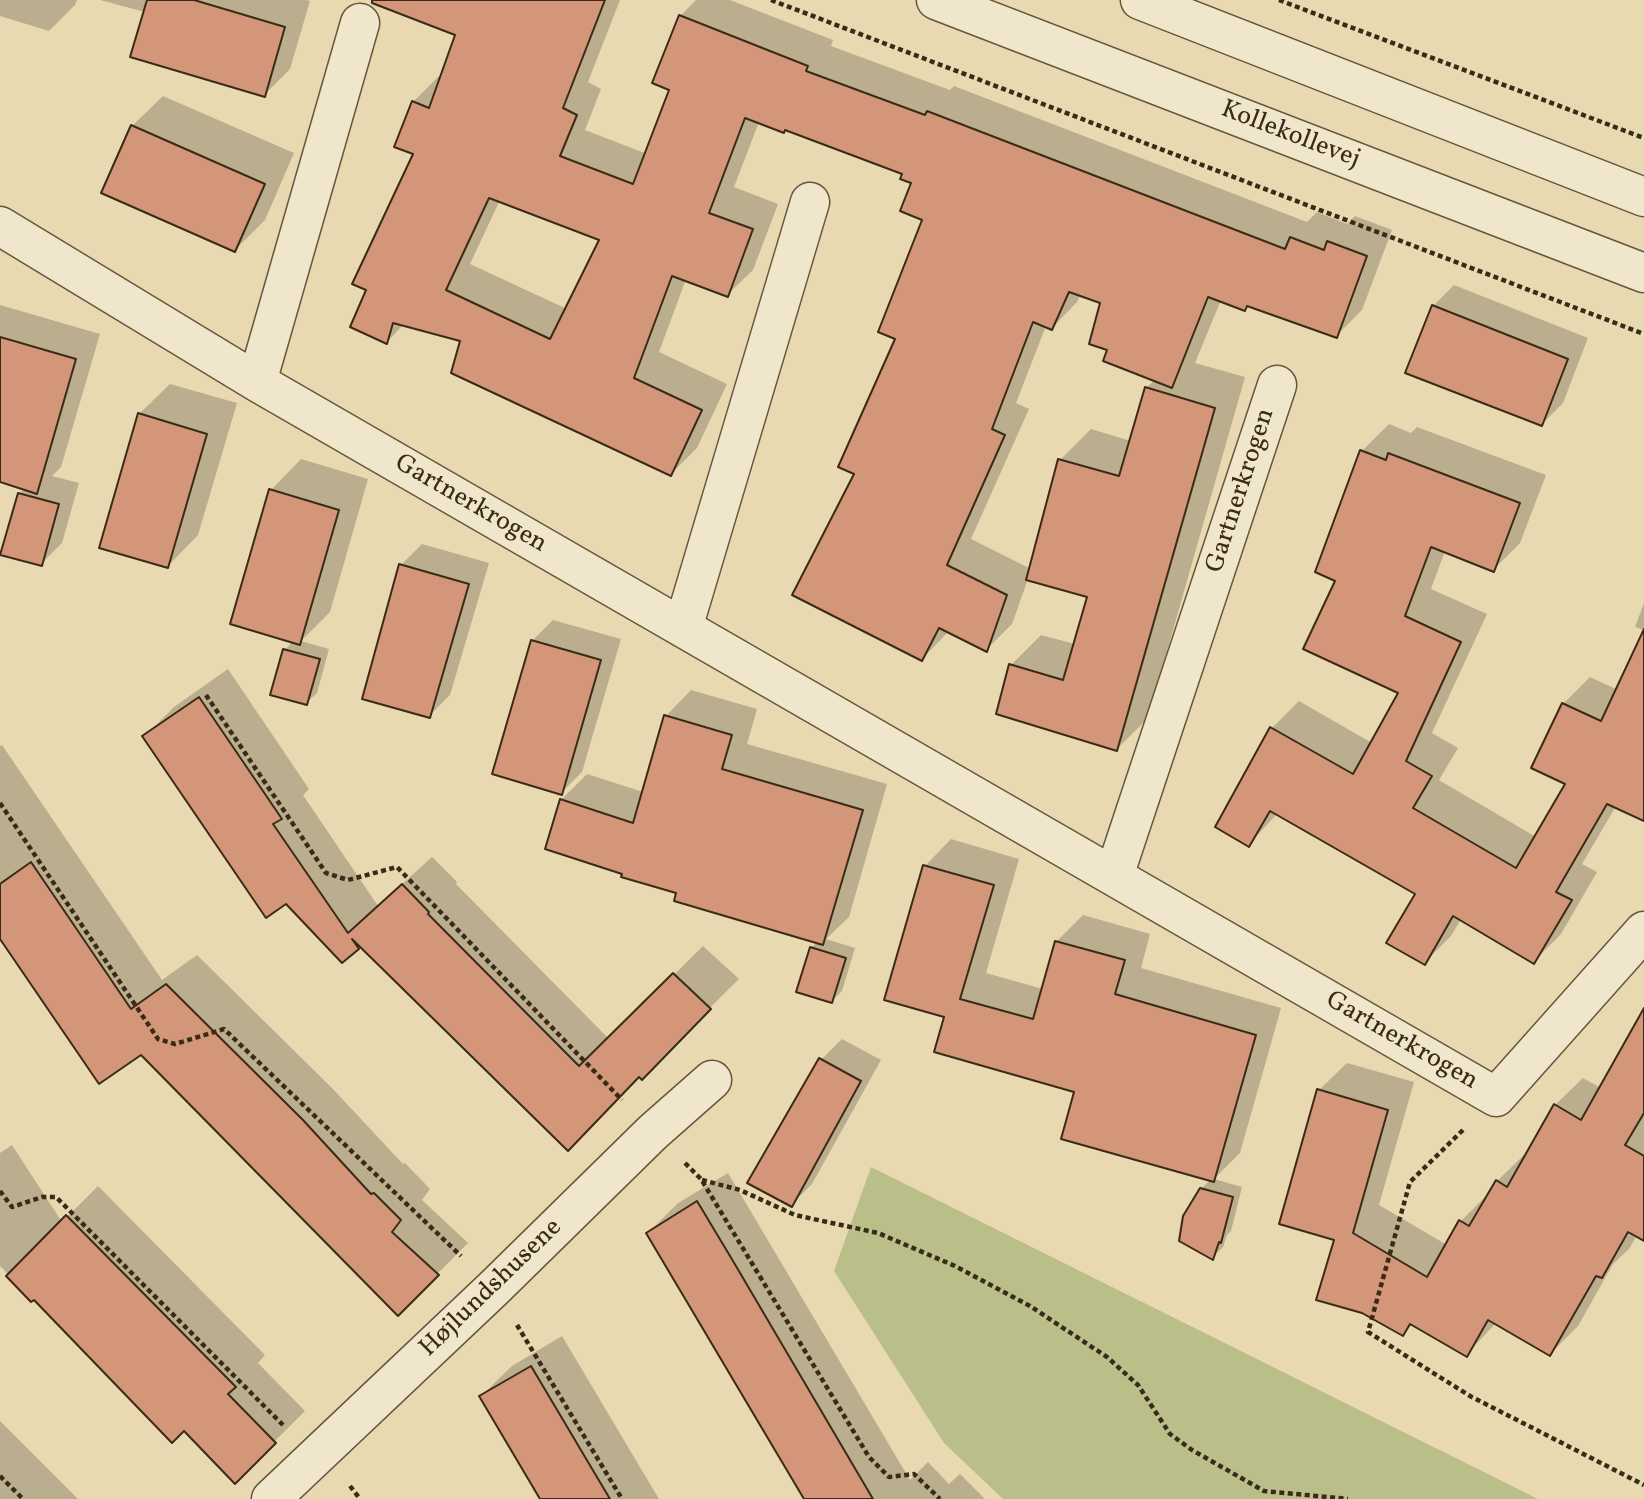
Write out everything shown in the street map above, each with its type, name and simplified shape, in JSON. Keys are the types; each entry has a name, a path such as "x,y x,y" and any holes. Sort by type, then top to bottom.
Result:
{"street":[{"name":"Kollekollevej","path":"936,0 1644,273"},
{"path":"1140,0 1644,197"},
{"path":"257,382 360,23"},
{"path":"683,628 810,202"},
{"name":"Gartnerkrogen","path":"0,226 257,382 1496,1097 1644,931"},
{"name":"Gartnerkrogen","path":"1114,876 1277,385"},
{"name":"Højlundshusene","path":"271,1499 494,1288 653,1132 712,1080"}],"path":[{"path":"771,0 1644,334"},
{"path":"1279,0 1644,138"},
{"path":"206,695 326,873 348,880 397,867 701,1180 869,1457 889,1477 914,1474 940,1499"},
{"path":"0,803 158,1039 175,1044 225,1029 494,1288 622,1499"},
{"path":"1496,1097 1410,1182 1368,1332 1470,1396 1644,1485"},
{"path":"701,1180 740,1190 795,1215 878,1233 955,1266 1030,1306 1107,1357 1138,1385 1170,1434 1192,1450 1264,1491 1348,1499"},
{"path":"0,1191 12,1207 42,1197 56,1197 298,1440 323,1451 360,1499"},
{"path":"0,1476 23,1499"}],"green space":[{"path":"871,1167 1538,1499 1003,1499 944,1443 834,1271"}],"building":[{"path":"147,0 194,0 285,27 265,97 130,57"},
{"path":"372,0 605,0 563,108 577,115 560,156 633,184 669,90 652,83 679,15 808,66 806,71 925,115 927,111 1285,249 1290,237 1324,250 1327,241 1367,256 1337,338 1247,306 1245,311 1208,297 1172,388 1103,361 1107,350 1089,344 1100,303 1069,292 1052,330 1033,322 992,429 1005,435 947,565 1007,595 987,652 939,628 922,661 792,595 854,474 838,467 895,339 878,332 922,220 900,211 911,183 900,179 902,174 785,130 784,133 745,118 709,213 753,229 728,297 672,276 634,378 702,410 671,476 451,373 460,341 393,323 387,344 350,327 366,290 352,284 413,154 394,147 412,101 429,108 455,35 372,3","holes":["489,198 599,240 550,339 446,290"]},
{"path":"131,125 265,184 235,252 101,193"},
{"path":"1432,305 1568,359 1542,426 1405,373"},
{"path":"0,337 76,359 37,494 0,482"},
{"path":"1145,387 1215,408 1117,751 996,714 1009,664 1063,680 1087,597 1026,580 1058,459 1119,476"},
{"path":"138,413 207,434 168,568 99,548"},
{"path":"1360,450 1386,460 1388,453 1520,503 1494,572 1431,547 1405,616 1461,642 1406,761 1432,776 1413,808 1516,868 1565,784 1531,768 1562,703 1601,721 1644,629 1644,821 1607,804 1556,892 1572,900 1534,964 1453,916 1425,965 1386,943 1415,894 1270,811 1249,847 1215,827 1270,727 1353,774 1398,693 1303,649 1335,581 1315,572"},
{"path":"269,489 339,510 300,645 230,624"},
{"path":"18,493 59,504 42,566 0,555"},
{"path":"399,564 469,584 430,718 362,699"},
{"path":"531,640 601,660 562,795 492,774"},
{"path":"283,649 320,659 307,705 270,695"},
{"path":"199,697 282,819 273,824 348,933 402,884 428,914 579,1066 673,973 711,1009 642,1080 639,1077 568,1151 352,939 359,949 342,963 286,904 266,918 142,736"},
{"path":"664,715 732,735 722,769 863,810 823,945 674,901 676,893 621,877 622,874 545,849 560,799 633,823"},
{"path":"31,862 131,1009 166,984 303,1120 371,1194 374,1193 401,1220 392,1232 439,1275 398,1316 141,1055 99,1084 0,939 0,884"},
{"path":"923,865 994,885 960,999 1033,1019 1055,941 1125,960 1115,994 1256,1035 1214,1182 1061,1139 1074,1092 934,1052 944,1017 884,1000"},
{"path":"810,947 846,958 832,1003 796,992"},
{"path":"1644,1008 1644,1113 1625,1145 1644,1156 1644,1241 1628,1232 1602,1278 1596,1276 1550,1356 1488,1320 1467,1357 1410,1324 1403,1336 1362,1313 1316,1300 1334,1240 1279,1224 1317,1089 1388,1110 1353,1233 1427,1277 1459,1220 1469,1226 1496,1180 1507,1187 1554,1104 1581,1120"},
{"path":"819,1058 861,1081 792,1207 747,1183"},
{"path":"1200,1188 1233,1197 1221,1243 1219,1242 1213,1260 1179,1241 1183,1216"},
{"path":"697,1201 873,1499 804,1499 646,1233"},
{"path":"66,1215 236,1387 228,1394 276,1443 235,1484 184,1431 172,1443 34,1300 31,1302 6,1276"},
{"path":"531,1366 610,1499 540,1499 479,1396"}]}
